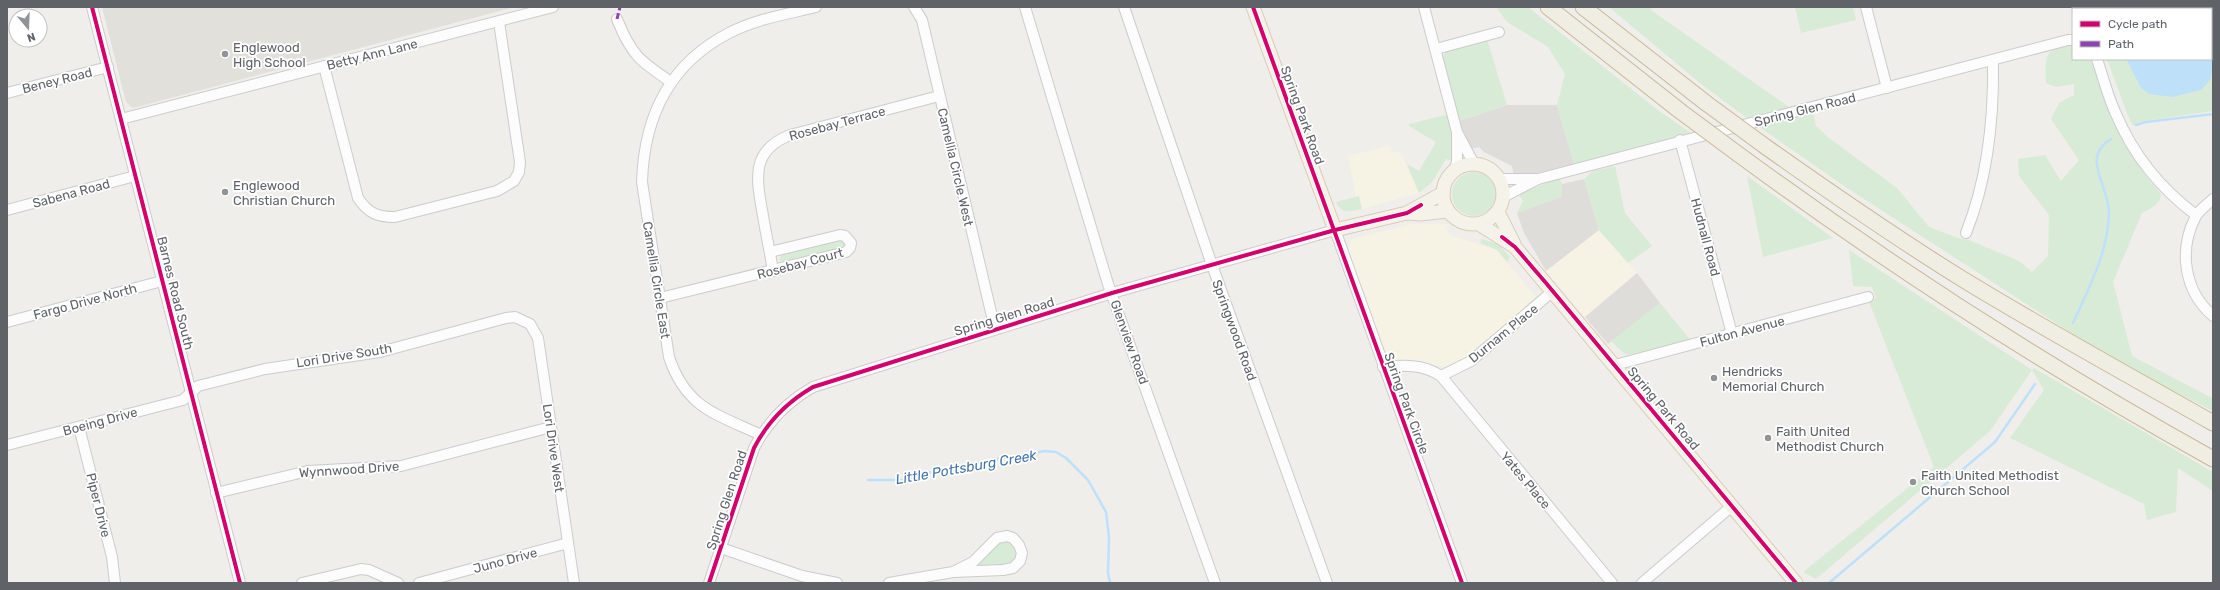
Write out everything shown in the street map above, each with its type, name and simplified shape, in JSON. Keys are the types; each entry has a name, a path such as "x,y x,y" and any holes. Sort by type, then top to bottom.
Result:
{"highway":[{"path":"1548,7 1680,111 1819,212 1928,286 2067,373 2213,459"},
{"path":"1583,7 1706,103 1859,213 1965,280 2093,356 2213,423"}],"main road":[{"name":"Spring Park Road","path":"1253,7 1334,230"},
{"path":"1474,164 1491,170 1499,179 1503,197 1498,212 1490,220 1480,224 1462,222 1448,211 1443,193 1445,183 1454,171 1463,166 1474,164"},
{"name":"Spring Glen Road","path":"1334,230 1407,213 1443,193"},
{"name":"Spring Glen Road","path":"1407,213 1420,214 1448,211"},
{"name":"Spring Park Road","path":"1498,212 1515,247 1796,583"},
{"name":"Spring Park Road","path":"1480,224 1515,247"}],"street":[{"name":"Barnes Road South","path":"92,7 240,583"},
{"name":"Betty Ann Lane","path":"120,119 553,7"},
{"name":"Camellia Circle East","path":"761,435 707,411 691,398 681,385 669,357 642,182 643,156 649,128 658,105 671,82 694,58 729,33 754,23 816,7"},
{"name":"Camellia Circle West","path":"914,7 922,20 995,329"},
{"name":"Glenview Road","path":"1025,7 1112,293 1215,583"},
{"name":"Springwood Road","path":"1124,7 1212,265 1327,583"},
{"path":"1424,7 1457,132 1474,164"},
{"path":"1866,7 1887,88"},
{"path":"617,19 630,50 640,60 671,82"},
{"path":"324,66 358,198 365,208 373,214 383,217 395,217 497,191 514,180 519,172 520,162 499,22"},
{"path":"1436,49 1499,32"},
{"name":"Spring Glen Road","path":"1503,197 1538,179 1680,140 2072,40"},
{"path":"2097,60 2115,114 2132,144 2153,175 2173,198 2196,215"},
{"path":"1966,233 1982,179 1992,127 1993,61"},
{"name":"Beney Road","path":"7,93 108,67"},
{"name":"Rosebay Terrace","path":"773,271 757,182 758,169 765,154 776,142 797,133 939,96"},
{"path":"1454,171 1457,162 1457,132"},
{"name":"Hudnall Road","path":"1680,140 1732,334"},
{"name":"Sabena Road","path":"7,210 135,176"},
{"name":"Spring Glen Road","path":"1499,179 1538,179"},
{"path":"2213,198 2196,215 2187,239 2186,265 2194,293 2201,305 2213,316"},
{"name":"Spring Glen Road","path":"709,583 754,448 761,435 786,405 813,386 1112,293 1334,230"},
{"name":"Spring Park Circle","path":"1334,230 1462,583"},
{"name":"Rosebay Court","path":"660,298 846,252 850,248 851,243 845,236 840,235 770,252"},
{"name":"Fargo Drive North","path":"7,322 162,281"},
{"name":"Durnam Place","path":"1441,376 1471,361 1553,291"},
{"name":"Fulton Avenue","path":"1615,365 1868,297"},
{"name":"Lori Drive South","path":"191,392 198,386 279,366 362,355 506,318 522,319"},
{"name":"Lori Drive West","path":"522,319 530,324 538,338 574,583"},
{"path":"1383,367 1402,365 1421,367 1441,376"},
{"name":"Yates Place","path":"1441,376 1612,583"},
{"name":"Boeing Drive","path":"7,445 183,400 191,392"},
{"name":"Piper Drive","path":"79,427 112,558 115,583"},
{"name":"Wynnwood Drive","path":"216,493 308,471 401,466 551,427"},
{"path":"1642,583 1732,506"},
{"path":"889,583 953,572 1003,570 1013,568 1020,561 1022,553 1019,545 1013,538 1007,536 997,538 973,562 953,572"},
{"name":"Juno Drive","path":"419,583 568,543"},
{"path":"721,548 802,576 837,583"},
{"path":"302,583 361,569 369,570 398,583"}],"shaded area":[{"name":"Englewood High School","path":"102,7 515,7 133,108 126,102"},
{"path":"1507,105 1557,105 1574,164 1528,175 1514,176 1512,166 1484,152 1479,147 1471,149 1459,121"},
{"path":"1390,146 1391,151 1398,152 1403,158 1419,193 1362,209 1359,196 1356,196 1348,156"},
{"path":"1584,179 1599,230 1546,271 1524,233 1517,213 1562,196 1562,184"},
{"path":"1412,224 1450,224 1446,227 1450,235 1497,250 1538,300 1466,360 1444,366 1389,361 1381,350 1349,250 1350,240"},
{"path":"1599,230 1637,273 1585,317 1546,271"},
{"path":"1637,273 1660,303 1608,344 1585,317"}],"green space":[{"path":"1496,7 1528,7 1659,111 1691,133 1574,164 1557,105 1565,74 1548,47 1507,22"},
{"path":"1609,7 1651,7 1651,10 1789,107 1747,118 1701,84"},
{"path":"1795,7 1853,7 1856,20 1801,33"},
{"path":"1487,39 1507,105 1459,121 1443,56 1446,51"},
{"path":"2063,46 2072,46 2072,60 2093,60 2111,113 2119,131 2138,163 2161,194 2157,204 2142,213 2113,282 2132,356 2212,398 2213,397 2213,411 2116,362 1844,186 1758,126 1813,111 1816,126 1829,138 1897,188 1929,227 1958,238 1969,240 2019,261 2032,272 2048,256 2049,215 2019,176 2018,159 2045,155 2061,181 2079,160 2051,119 2059,103 2074,95 2074,84 2056,87 2046,83 2046,61 2048,56 2051,51"},
{"path":"2107,60 2127,60 2141,88 2173,97 2201,90 2213,71 2213,111 2144,121 2133,126"},
{"path":"1449,114 1453,134 1453,161 1446,159 1432,182 1419,193 1407,164 1419,171 1436,142 1409,126 1409,124"},
{"path":"1615,166 1625,213 1652,246 1628,263 1599,230 1584,179 1593,171"},
{"path":"1470,172 1478,172 1490,178 1496,190 1496,198 1490,210 1478,216 1470,216 1458,210 1452,198 1452,190 1458,178"},
{"path":"1747,176 1833,238 1763,257"},
{"path":"1559,178 1562,184 1562,196 1517,213 1523,201 1519,194"},
{"path":"1359,196 1362,209 1347,211 1341,209 1336,202"},
{"path":"841,239 846,243 844,248 784,263 779,259 783,253"},
{"path":"1482,239 1498,244 1510,257 1507,262 1497,250 1480,243"},
{"path":"1849,250 2032,370 1990,431 1816,579 1803,572 1934,467 1869,302 1876,298 1872,287 1853,286"},
{"path":"1660,303 1691,341 1626,355 1611,341"},
{"path":"2034,368 2213,472 2213,491 2178,468 2176,512 2147,520 2144,504 2010,438 2044,390 2032,370"},
{"path":"1006,540 1013,544 1017,551 1017,557 1014,562 1008,565 993,567 973,567 997,543"}],"water":[{"path":"2105,7 2201,7 2201,8"},
{"path":"2212,58 2213,67 2210,80 2201,90 2173,97 2149,94 2141,88 2127,60 2212,60"}],"waterway":[{"path":"2136,125 2146,122 2213,114"},
{"path":"2073,323 2097,270 2105,242 2108,227 2108,203 2098,173 2097,163 2098,155 2102,146 2111,139"},
{"path":"1829,583 1995,442 2035,384"},
{"name":"Little Pottsburg Creek","path":"868,480 903,480 936,471 986,461 1045,451 1056,452 1066,458 1088,480 1106,512 1109,537 1108,573 1110,583"}],"marked path":[{"path":"617,19 620,7"}],"cycle path":[{"path":"92,7 240,583"},
{"path":"1253,7 1462,583"},
{"path":"709,583 754,448 759,438 779,413 795,399 813,387 1112,293 1335,230 1407,213 1421,205"},
{"path":"1502,237 1515,247 1546,283 1796,583"}],"place":[{"name":"Englewood High School","path":"225,54"},
{"name":"Englewood Christian Church","path":"225,192"},
{"name":"Hendricks Memorial Church","path":"1714,378"},
{"name":"Faith United Methodist Church","path":"1768,438"},
{"name":"Faith United Methodist Church School","path":"1913,482"}]}
